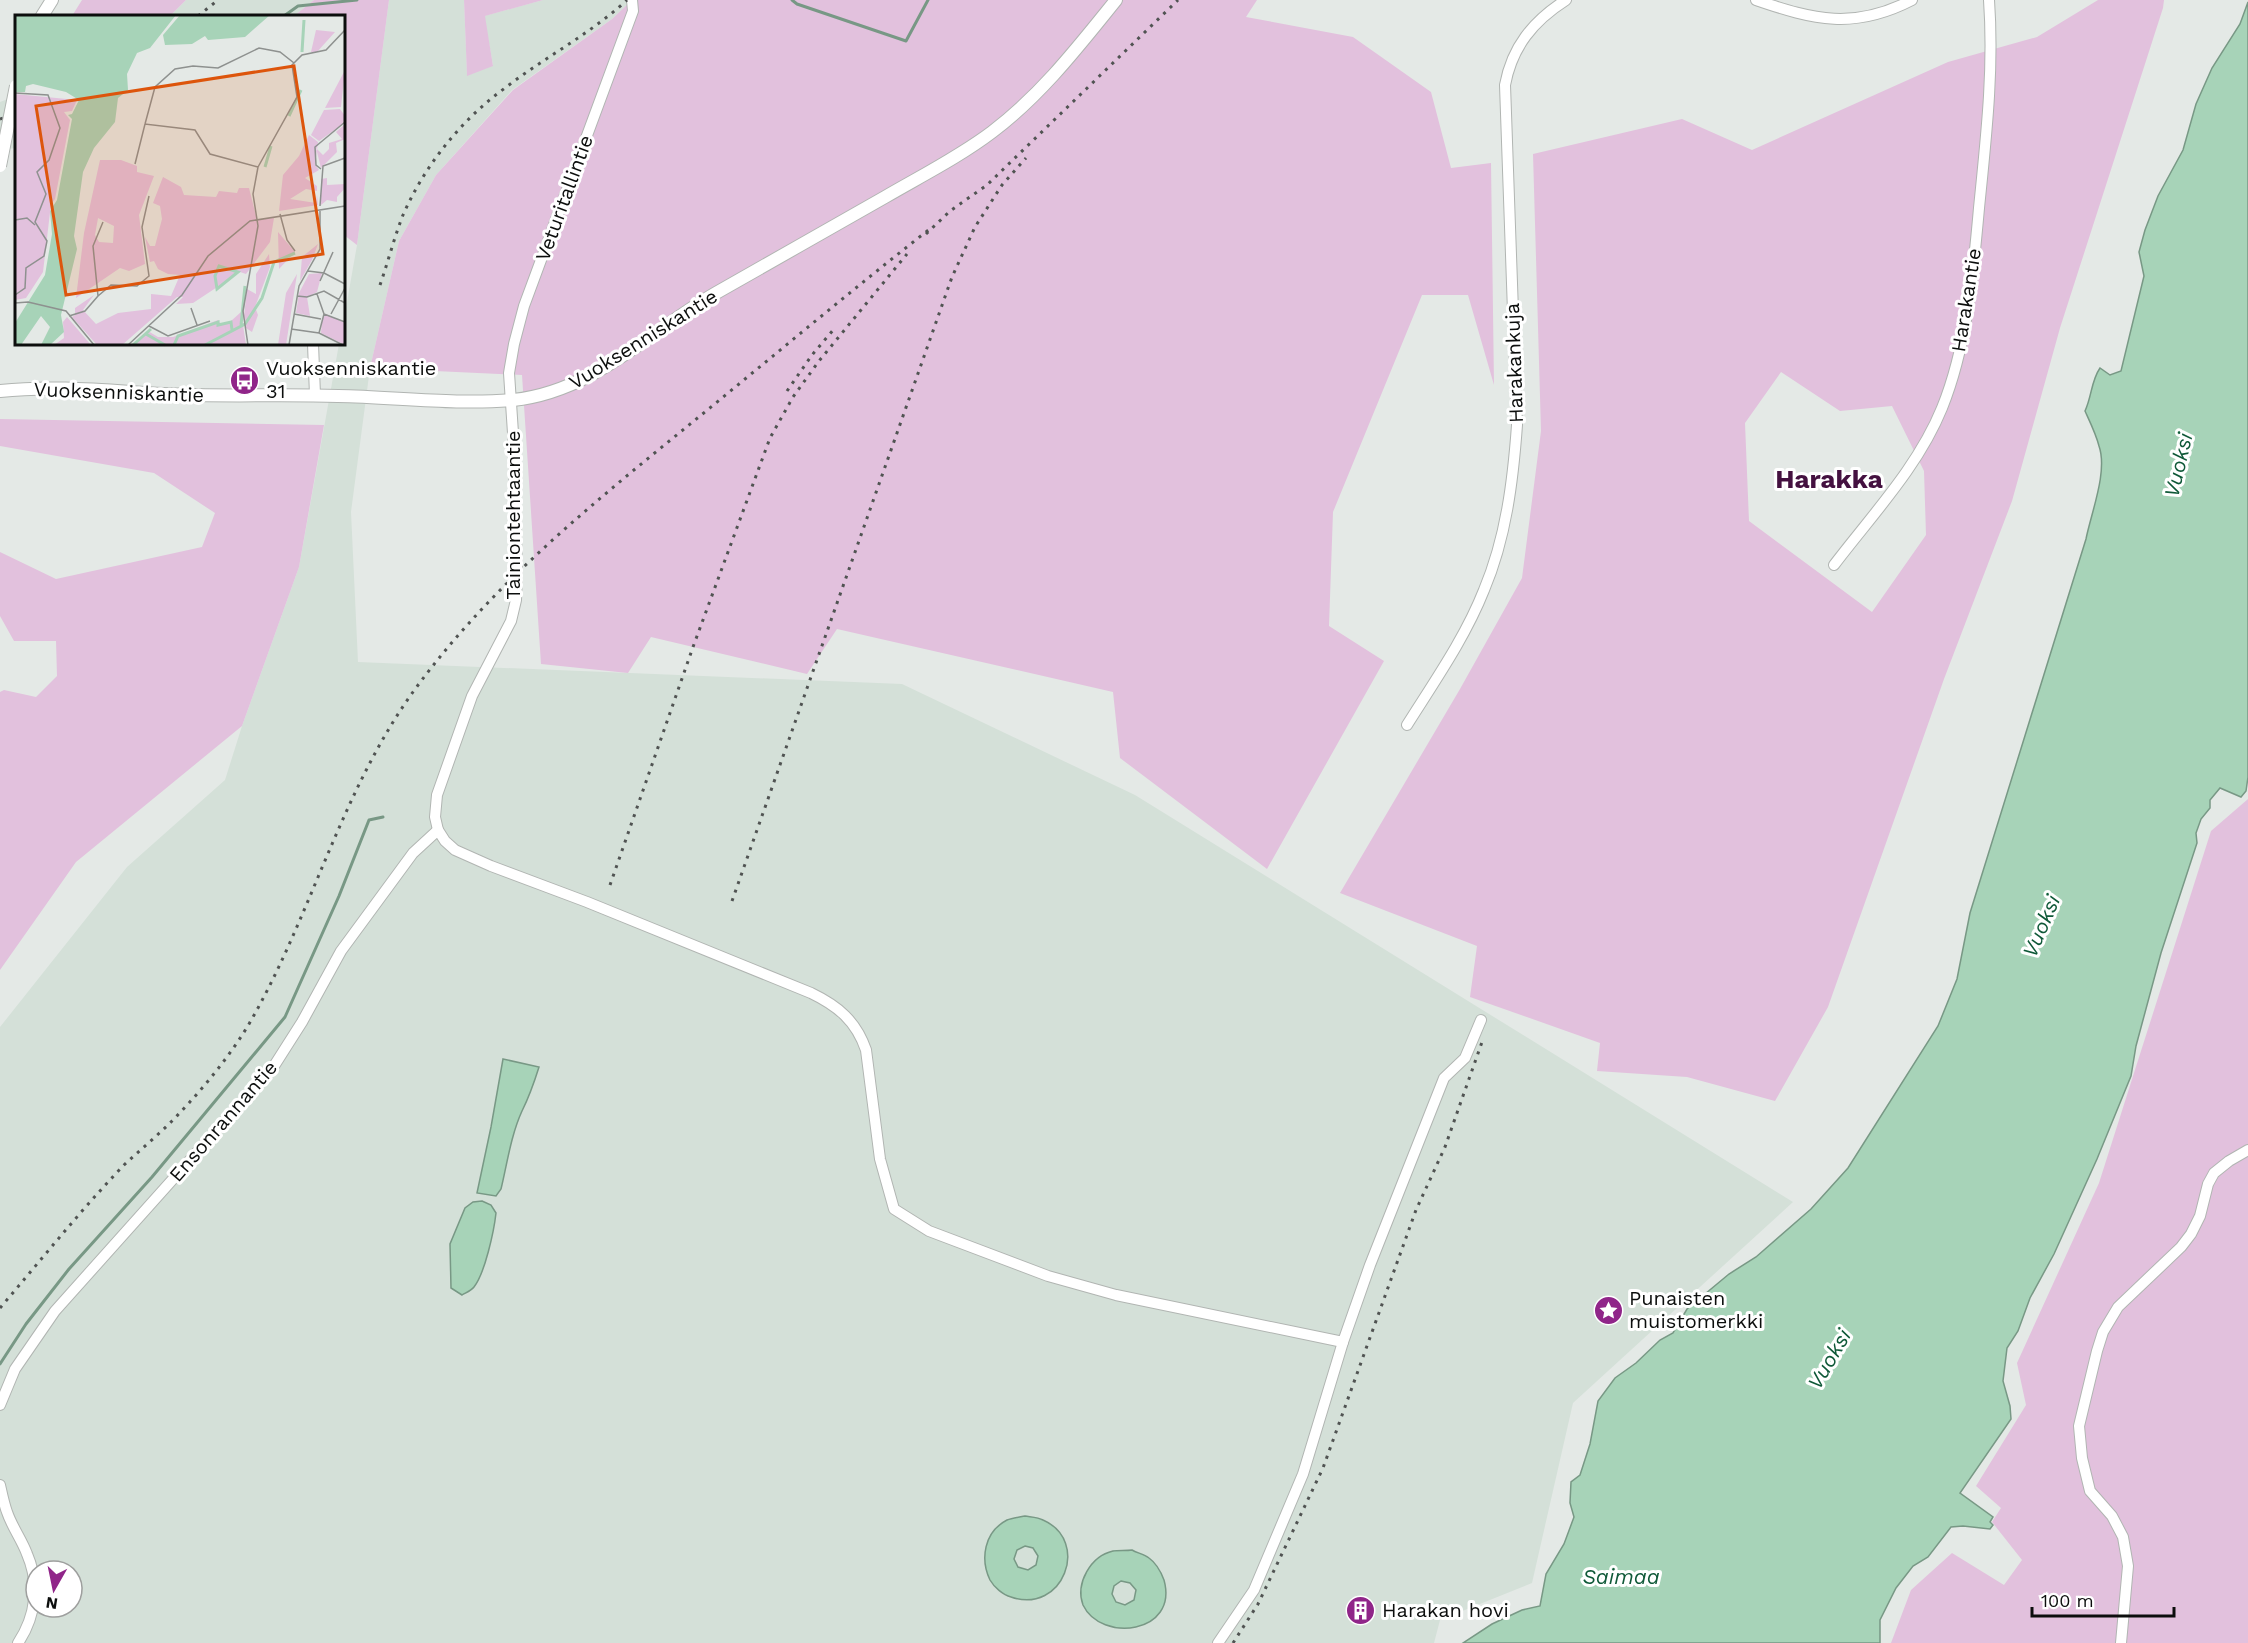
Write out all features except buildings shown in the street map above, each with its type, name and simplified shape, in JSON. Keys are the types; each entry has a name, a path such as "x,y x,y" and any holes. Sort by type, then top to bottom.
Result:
{"street":[{"path":"43,15 52,0"},
{"name":"Veturitallintie","path":"511,400 511,364 524,306 633,11 632,0"},
{"name":"Vuoksenniskantie","path":"0,391 33,388 171,394 511,400 532,398 582,381 711,296 920,177 990,133 1022,107 1055,75 1116,0"},
{"name":"Harakankuja","path":"1407,725 1469,623 1496,557 1506,518 1513,476 1517,425 1505,85 1509,64 1520,42 1535,25 1566,0"},
{"path":"1756,0 1792,13 1828,20 1855,19 1879,14 1912,0"},
{"name":"Harakantie","path":"1834,565 1915,459 1941,410 1953,376 1963,334 1974,263 1990,104 1992,44 1989,0"},
{"path":"0,166 15,91"},
{"path":"313,345 315,395"},
{"name":"Tainiontehtaantie","path":"438,830 435,817 437,795 472,696 511,621 516,600 518,572 511,400"},
{"path":"438,830 455,850 491,866 587,902 811,993 832,1004 860,1032 866,1050 880,1159 894,1209 929,1231 1048,1276 1116,1295 1343,1342"},
{"name":"Ensonrannantie","path":"0,1405 15,1369 55,1311 274,1066 302,1022 341,951 413,853 438,830"},
{"path":"1218,1643 1254,1590 1303,1474 1343,1342 1370,1265 1444,1078 1465,1058 1481,1020"},
{"path":"2121,1643 2127,1599 2128,1566 2123,1537 2112,1516 2090,1491 2082,1458 2079,1426 2097,1351 2103,1332 2118,1307 2181,1247 2191,1234 2200,1216 2208,1184 2214,1173 2248,1150"},
{"path":"0,1485 7,1513 28,1555 33,1572 35,1594 33,1614 18,1643"}],"shaded area":[{"path":"82,0 186,0 171,15 73,15"},
{"path":"186,0 314,0 295,15 171,15"},
{"path":"314,0 389,0 357,245 345,236 345,15 295,15"},
{"path":"389,0 464,0 467,75 493,65 484,16 543,0 632,0 612,19 512,90 436,175 399,241 370,368 351,512 358,662 902,684 1135,795 1793,1202 1573,1403 1532,1583 1440,1620 1434,1643 0,1643 0,1027 127,867 225,780 299,567 339,345 345,345 345,313 357,245"},
{"path":"464,0 543,0 485,16 493,66 467,76"},
{"path":"632,0 1257,0 1246,17 1353,37 1431,92 1451,168 1491,163 1494,385 1468,295 1422,295 1333,512 1329,626 1384,661 1267,869 1120,758 1113,692 837,629 807,674 651,637 628,673 541,664 522,375 370,368 399,241 436,175 513,90 612,19"},
{"path":"2098,0 2164,0 2060,328 2012,501 1944,679 1828,1007 1775,1101 1687,1077 1597,1071 1600,1043 1470,997 1477,946 1340,893 1460,689 1522,578 1541,431 1533,154 1682,119 1752,150 1948,62 2037,37","holes":["1781,372 1840,411 1892,406 1924,471 1926,535 1872,612 1749,521 1745,423"]},
{"path":"15,96 15,148 0,150 0,102"},
{"path":"0,419 324,425 299,567 242,726 76,862 0,970 0,692 4,690 36,697 57,676 56,641 14,641 0,616 0,552 56,579 202,547 215,513 154,473 0,446"},
{"path":"2248,799 2248,1643 1891,1643 1911,1590 1952,1553 2004,1585 2022,1560 1992,1522 2001,1508 1976,1486 2026,1405 2017,1363 2099,1183 2211,831"}],"water":[{"path":"2248,2 2248,777 2246,791 2241,797 2220,788 2210,800 2210,808 2201,819 2196,833 2197,843 2161,953 2136,1046 2131,1076 2054,1254 2030,1298 2018,1331 2007,1348 2003,1381 2011,1419 1960,1493 1993,1517 1990,1522 1993,1525 1990,1529 1951,1527 1928,1557 1913,1566 1896,1588 1880,1620 1880,1643 1463,1643 1492,1624 1522,1610 1540,1606 1546,1574 1564,1544 1574,1517 1570,1503 1571,1482 1580,1475 1590,1444 1598,1401 1615,1378 1636,1363 1660,1340 1673,1333 1687,1309 1729,1274 1756,1257 1811,1209 1848,1168 1938,1026 1957,979 1970,913 2086,539 2098,492 2101,456 2085,411 2093,383 2100,368 2110,375 2121,371 2144,276 2139,252 2145,230 2158,196 2183,150 2196,104 2212,68 2240,24"},
{"path":"503,1059 539,1067 518,1120 501,1189 496,1196 477,1193"},
{"path":"482,1201 491,1205 496,1213 491,1241 478,1281 473,1288 462,1295 451,1288 450,1244 465,1208 473,1202"},
{"path":"1025,1516 1041,1519 1058,1530 1066,1543 1068,1558 1057,1586 1045,1596 1029,1600 1011,1597 999,1590 990,1580 985,1563 986,1547 993,1531 1007,1520","holes":["1025,1546 1033,1548 1038,1556 1036,1565 1028,1570 1018,1567 1014,1559 1017,1550"]},
{"path":"1132,1550 1152,1560 1156,1565 1164,1580 1166,1598 1160,1612 1150,1622 1136,1627 1120,1628 1105,1625 1092,1617 1083,1605 1081,1588 1083,1580 1098,1558 1113,1551","holes":["1121,1581 1130,1583 1136,1590 1134,1600 1125,1605 1116,1602 1112,1594 1114,1586"]}],"waterway":[{"path":"285,15 298,6 357,0"},
{"path":"792,0 797,4 906,41 928,0"},
{"path":"0,1364 26,1324 69,1269 152,1177 285,1017 339,896 369,820 383,817"}],"railway":[{"path":"199,15 218,0"},
{"path":"380,285 403,215 412,197 433,161 459,129 505,88 598,24 627,0"},
{"path":"926,234 950,211 987,185 1178,0"},
{"path":"0,119 15,114"},
{"path":"732,901 952,277 975,227 1002,185 1026,158"},
{"path":"0,1308 108,1182 193,1098 241,1037 291,941 365,772 413,692 476,615 511,579 584,512 931,228"},
{"path":"610,885 693,647 770,438 793,397 819,361 907,254"},
{"path":"787,391 812,355 834,329"},
{"path":"1233,1643 1258,1604 1323,1468 1416,1210 1445,1147 1482,1042"}],"place":[{"name":"Vuoksenniskantie 31","path":"245,380"},
{"name":"Punaisten muistomerkki","path":"1608,1310"},
{"name":"Harakan hovi","path":"1361,1610"}],"district":[{"name":"Harakka","path":"1829,479"}],"water label":[{"name":"Vuoksi","path":"2178,465"},
{"name":"Vuoksi","path":"2041,926"},
{"name":"Vuoksi","path":"1829,1359"},
{"name":"Saimaa","path":"1621,1576"}]}
